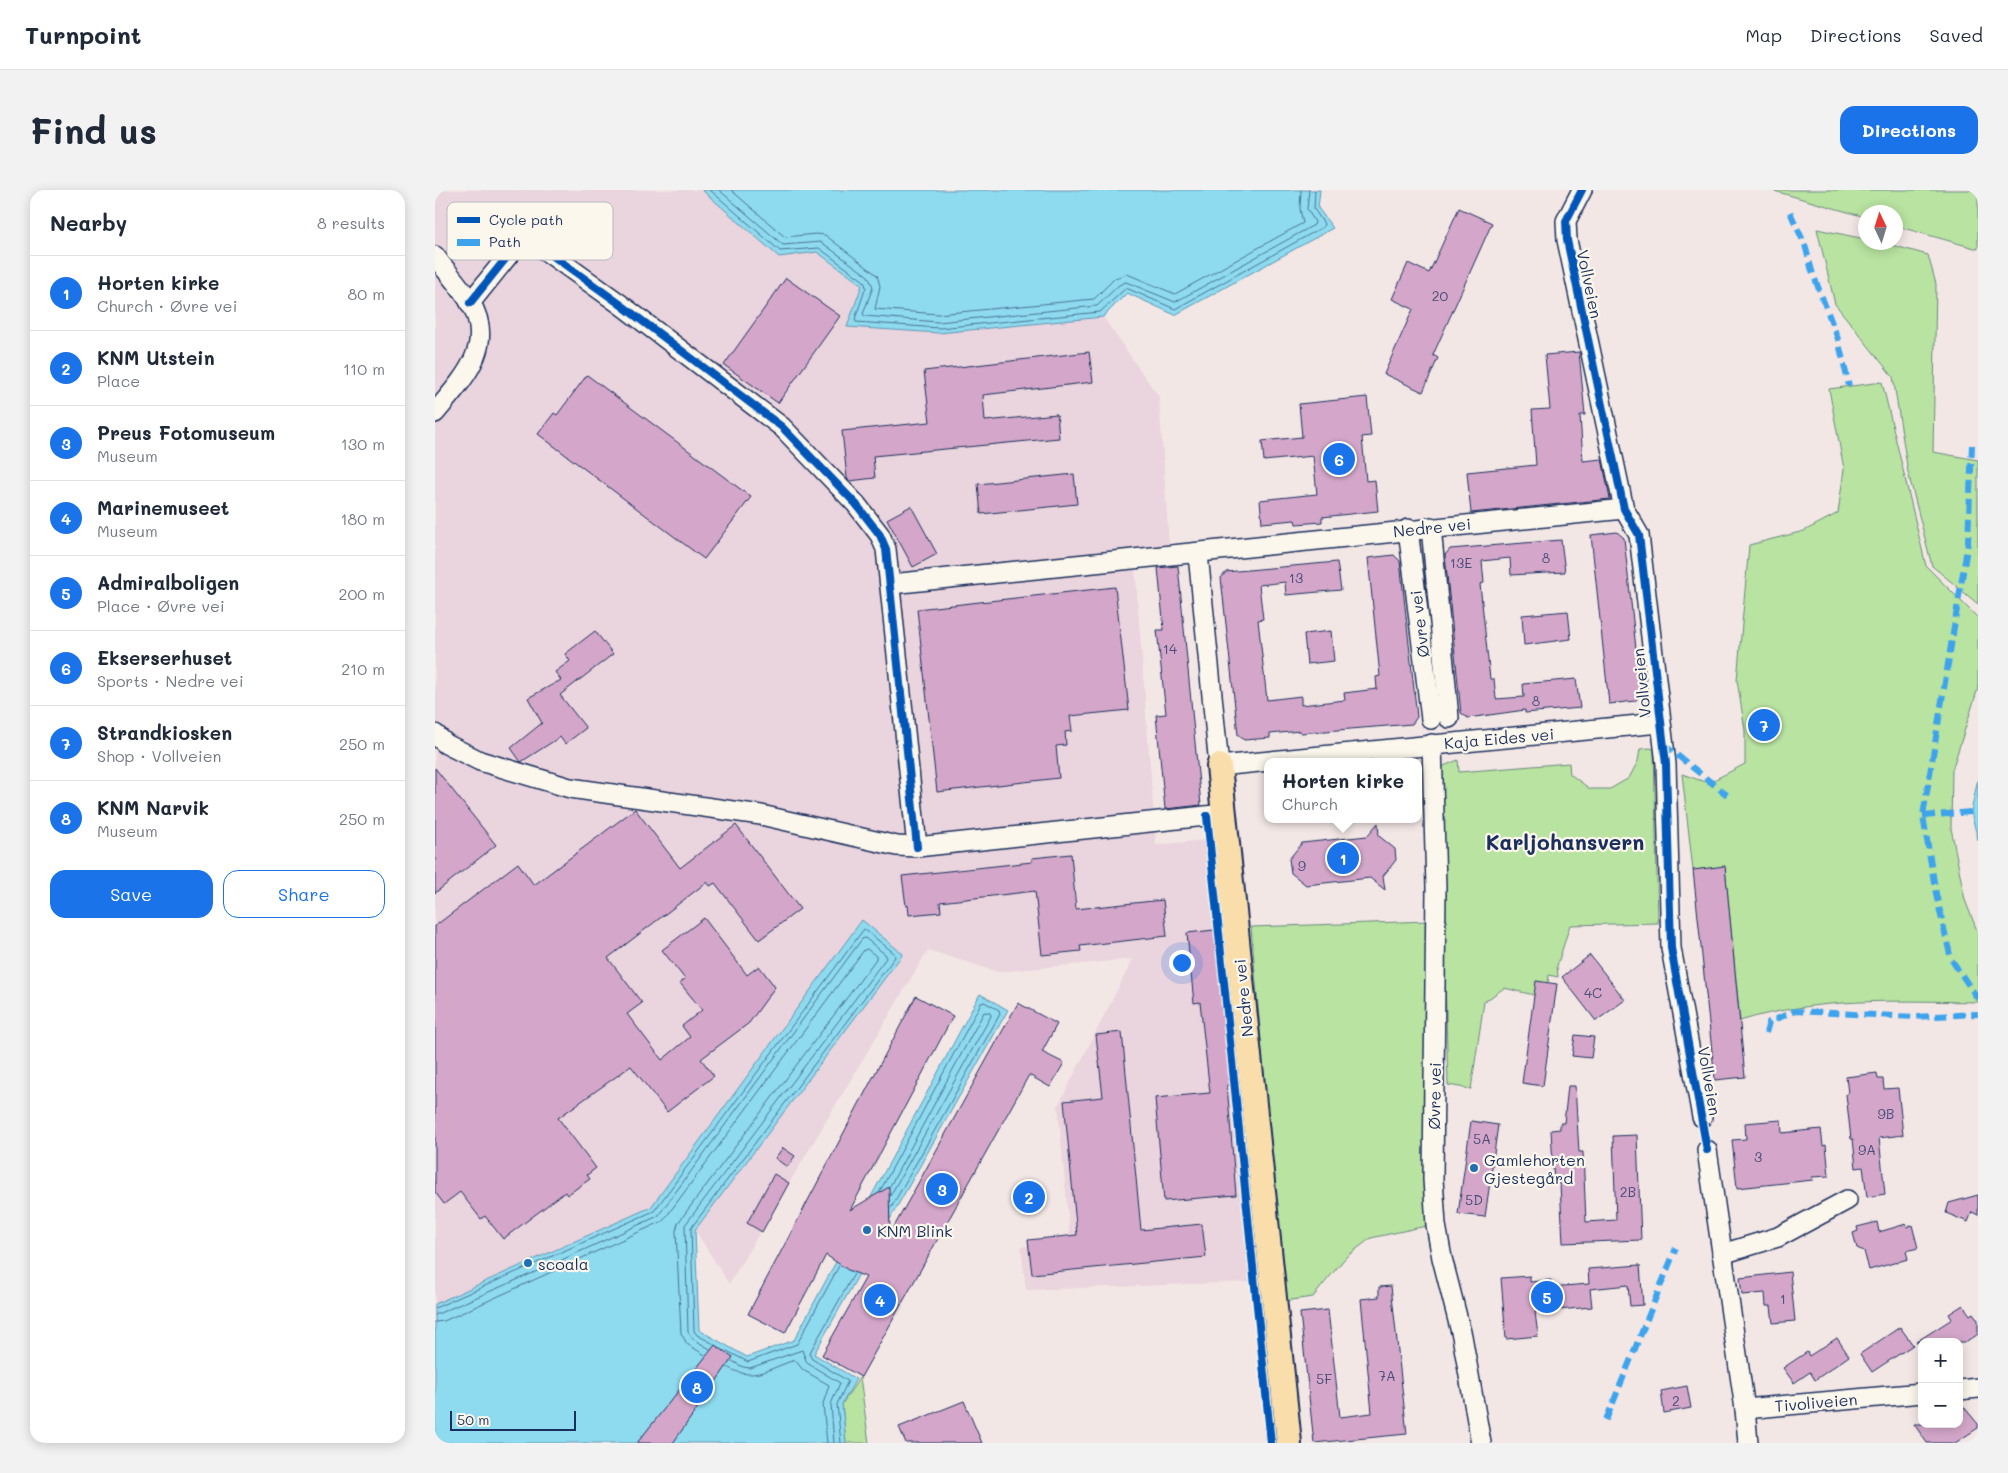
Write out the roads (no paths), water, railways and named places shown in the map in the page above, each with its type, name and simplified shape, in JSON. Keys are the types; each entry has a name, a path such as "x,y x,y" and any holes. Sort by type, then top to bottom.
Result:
{"main road":[{"name":"Nedre vei","path":"1219,766 1289,1443"}],"street":[{"name":"Vollveien","path":"1582,190 1566,220 1567,240 1623,509 1639,535 1659,723 1666,764 1671,948 1702,1117"},
{"path":"435,256 470,302 480,326 476,356 460,383 435,412"},
{"path":"470,302 504,260"},
{"path":"559,260 620,304 782,427 856,504 880,535 886,549 891,584 917,847"},
{"name":"Nedre vei","path":"891,584 1197,554 1408,529 1623,509"},
{"name":"Øvre vei","path":"1408,529 1440,718 1431,527"},
{"name":"Nedre vei","path":"1197,554 1219,766"},
{"name":"Kaja Eides vei","path":"1296,758 1659,723"},
{"path":"435,734 446,744 480,761 570,788 761,816 897,846 917,847 1224,814"},
{"name":"Øvre vei","path":"1432,744 1436,887 1433,1178 1436,1225 1442,1258 1462,1336 1481,1443"},
{"name":"Kaja Eides vei","path":"1219,766 1264,761"},
{"path":"1707,1150 1745,1409 1748,1443"},
{"path":"1722,1254 1778,1237 1847,1200"},
{"path":"1963,1390 1978,1388"},
{"name":"Tivoliveien","path":"1745,1409 1918,1393"}],"water":[{"path":"702,190 1320,190 1318,208 1333,228 1175,315 1127,293 1103,317 939,333 847,327 862,285 817,252 779,257"},
{"path":"1978,778 1978,840 1971,812"},
{"path":"862,920 903,954 695,1230 699,1330 747,1357 794,1340 980,994 1008,1010 814,1354 856,1379 842,1404 846,1443 435,1443 435,1304 651,1207"}],"place":[{"name":"Ekserserhuset","path":"1339,459"},
{"name":"Strandkiosken","path":"1764,725"},
{"name":"Horten kirke","path":"1343,858"},
{"name":"Gamlehorten Gjestegård","path":"1474,1168"},
{"name":"Preus Fotomuseum","path":"942,1189"},
{"name":"KNM Utstein","path":"1029,1197"},
{"name":"KNM Blink","path":"867,1230"},
{"name":"scoala","path":"528,1263"},
{"name":"Admiralboligen","path":"1547,1297"},
{"name":"Marinemuseet","path":"880,1300"},
{"name":"KNM Narvik","path":"697,1387"}],"district":[{"name":"Karljohansvern","path":"1565,841"}]}
